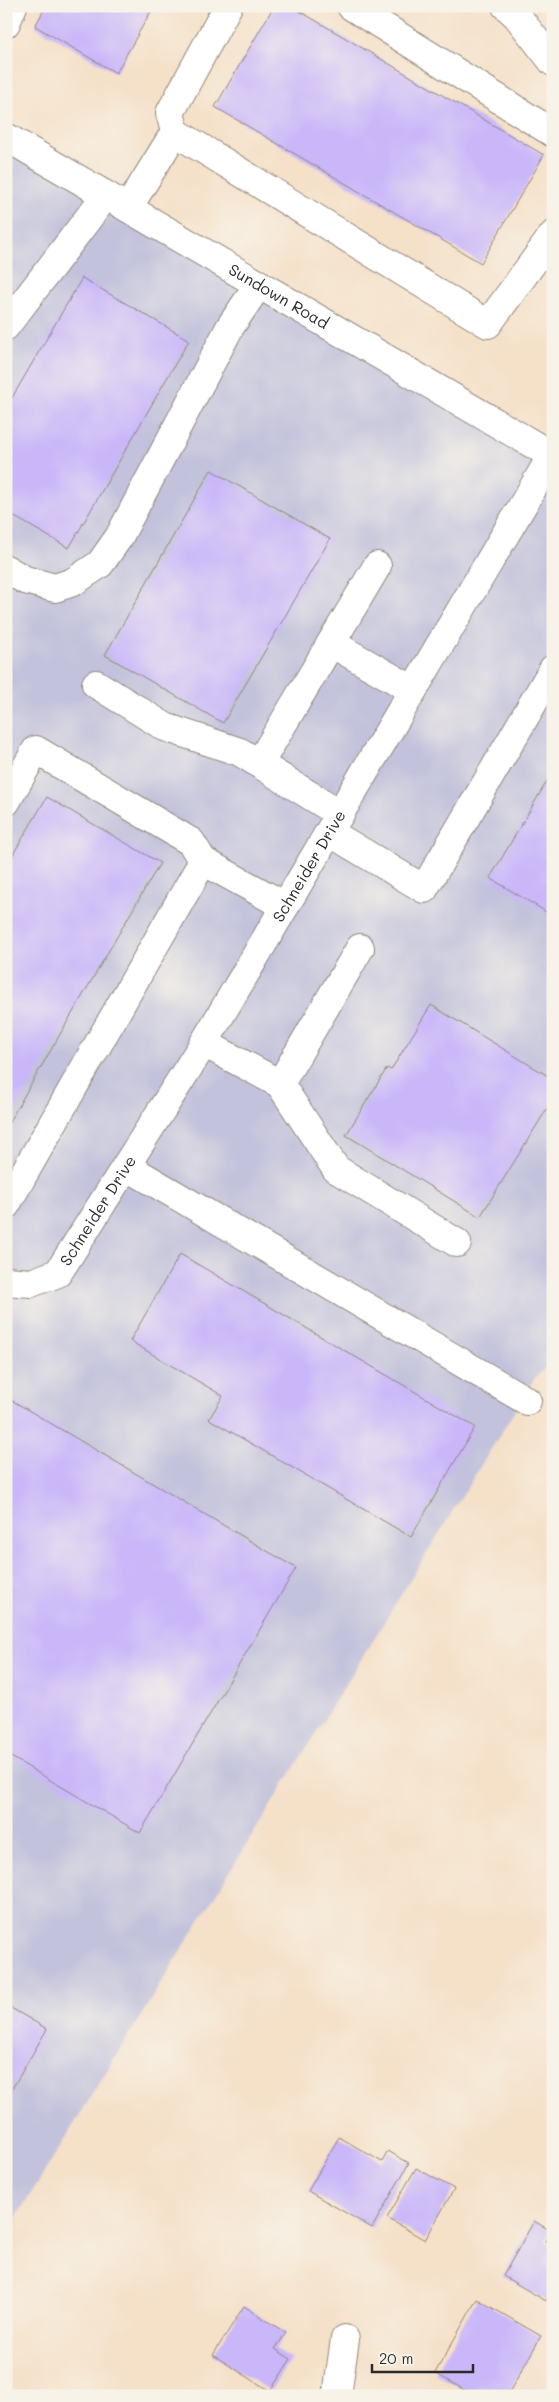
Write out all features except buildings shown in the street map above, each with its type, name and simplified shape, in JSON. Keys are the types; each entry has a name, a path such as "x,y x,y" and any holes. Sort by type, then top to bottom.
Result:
{"street":[{"path":"6,23 13,6"},
{"path":"228,6 170,113 175,132 488,324 553,235"},
{"path":"351,6 553,133"},
{"path":"516,10 553,62"},
{"path":"6,326 117,201 175,132"},
{"name":"Sundown Road","path":"6,137 552,455"},
{"path":"6,569 25,580 55,588 73,582 100,564 119,537 230,327 259,284"},
{"name":"Schneider Drive","path":"6,1282 31,1283 58,1273 204,1042 552,455"},
{"path":"259,764 377,566"},
{"path":"331,643 413,690"},
{"path":"96,684 164,727 240,752 259,764 334,823 424,889 553,669"},
{"path":"6,802 36,750 192,842 204,861 285,906"},
{"path":"6,1205 204,861"},
{"path":"280,1084 360,948"},
{"path":"204,1042 280,1084 336,1169 457,1243"},
{"path":"126,1166 527,1401"},
{"path":"337,2396 345,2339"}],"shaded area":[{"path":"6,145 553,464 553,1359 535,1378 6,2234"}]}
